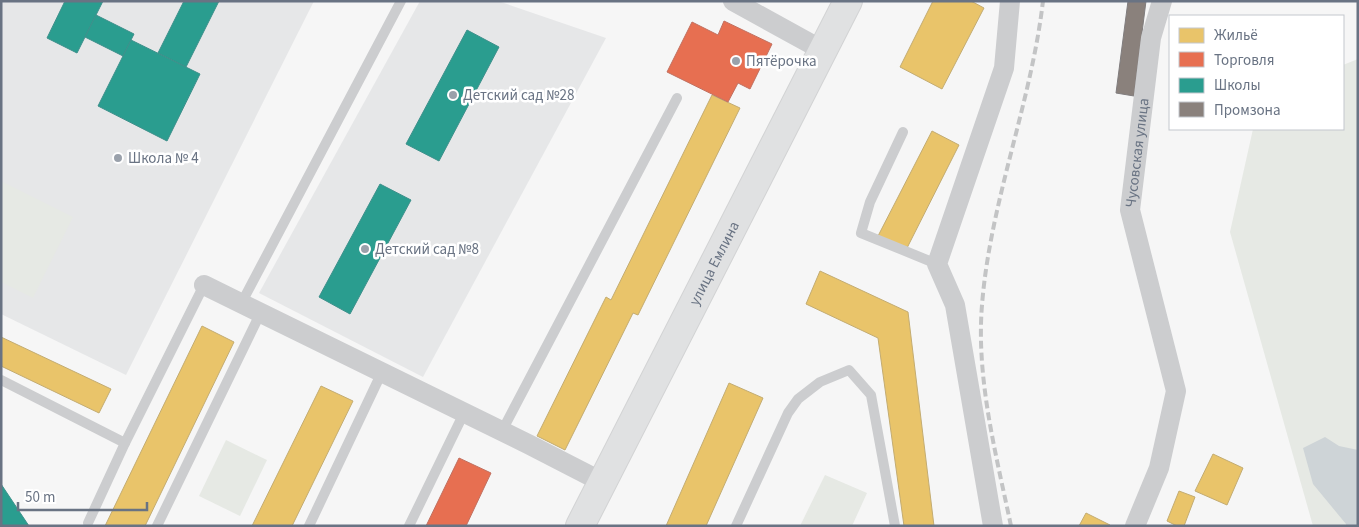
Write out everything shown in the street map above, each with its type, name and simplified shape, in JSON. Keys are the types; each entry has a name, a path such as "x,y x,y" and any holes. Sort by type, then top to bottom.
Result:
{"street":[{"path":"733,1 822,50"},
{"name":"улица Емлина","path":"580,526 848,1"},
{"path":"993,526 955,305 937,264 1004,68 1010,1"},
{"name":"Чусовская улица","path":"1135,526 1159,468 1176,391 1130,210 1151,38 1162,1"},
{"path":"204,284 602,482"}],"lane":[{"path":"242,302 400,1"},
{"path":"502,432 677,98"},
{"path":"903,132 870,202 861,233 937,264"},
{"path":"88,524 125,443 204,284"},
{"path":"157,526 261,312"},
{"path":"736,526 788,413 798,399 820,382 849,370 871,395 895,526"},
{"path":"309,526 382,372"},
{"path":"1,380 125,443"},
{"path":"409,526 464,413"}],"shaded area":[{"name":"Школа № 4","path":"1,1 314,1 126,375 1,314"},
{"path":"420,1 498,1 606,38 423,377 259,293"},
{"path":"1358,59 1358,526 1313,526 1230,232 1253,130 1344,130 1344,65"},
{"path":"1,181 73,217 33,298 1,282"},
{"path":"1325,437 1339,446 1358,450 1358,526 1346,526 1313,484 1303,448"},
{"path":"226,440 267,460 240,516 199,496"},
{"path":"825,475 867,493 852,526 800,526"}],"building: Жильё":[{"path":"933,1 971,1 984,8 942,89 900,67"},
{"path":"712,95 740,108 638,315 633,313 565,450 537,436 606,297 611,300"},
{"path":"932,131 959,145 906,250 878,236"},
{"path":"820,271 908,312 934,526 904,526 878,338 806,304"},
{"path":"202,326 234,342 145,526 105,526"},
{"path":"1,337 111,389 99,413 1,366"},
{"path":"729,383 763,398 706,526 666,526"},
{"path":"321,386 353,401 292,526 252,526"},
{"path":"1213,454 1243,468 1227,505 1195,491"},
{"path":"1179,491 1195,497 1184,526 1177,526 1167,521"},
{"path":"1086,513 1110,525 1079,526"}],"building: Торговля":[{"path":"724,21 772,44 750,89 738,83 728,102 667,72 692,22 718,35"},
{"path":"459,458 491,473 466,526 426,526"}],"building: Школы":[{"path":"65,1 103,1 77,53 47,38"},
{"path":"184,1 219,1 186,67 158,53"},
{"path":"96,15 134,34 123,56 85,37"},
{"name":"Детский сад №28","path":"467,30 499,47 439,161 406,144"},
{"path":"131,40 200,74 167,141 98,106"},
{"name":"Детский сад №8","path":"380,184 411,200 350,314 319,297"},
{"path":"1,484 29,526 1,526"}],"building: Промзона":[{"path":"1128,1 1146,1 1134,96 1116,93"}],"railway":[{"path":"1011,526 994,444 985,388 982,361 982,305 993,229 1030,77 1043,1"}],"place":[{"name":"Пятёрочка","path":"736,61"},
{"name":"Детский сад №28","path":"453,95"},
{"name":"Школа № 4","path":"118,158"},
{"name":"Детский сад №8","path":"365,249"}]}
